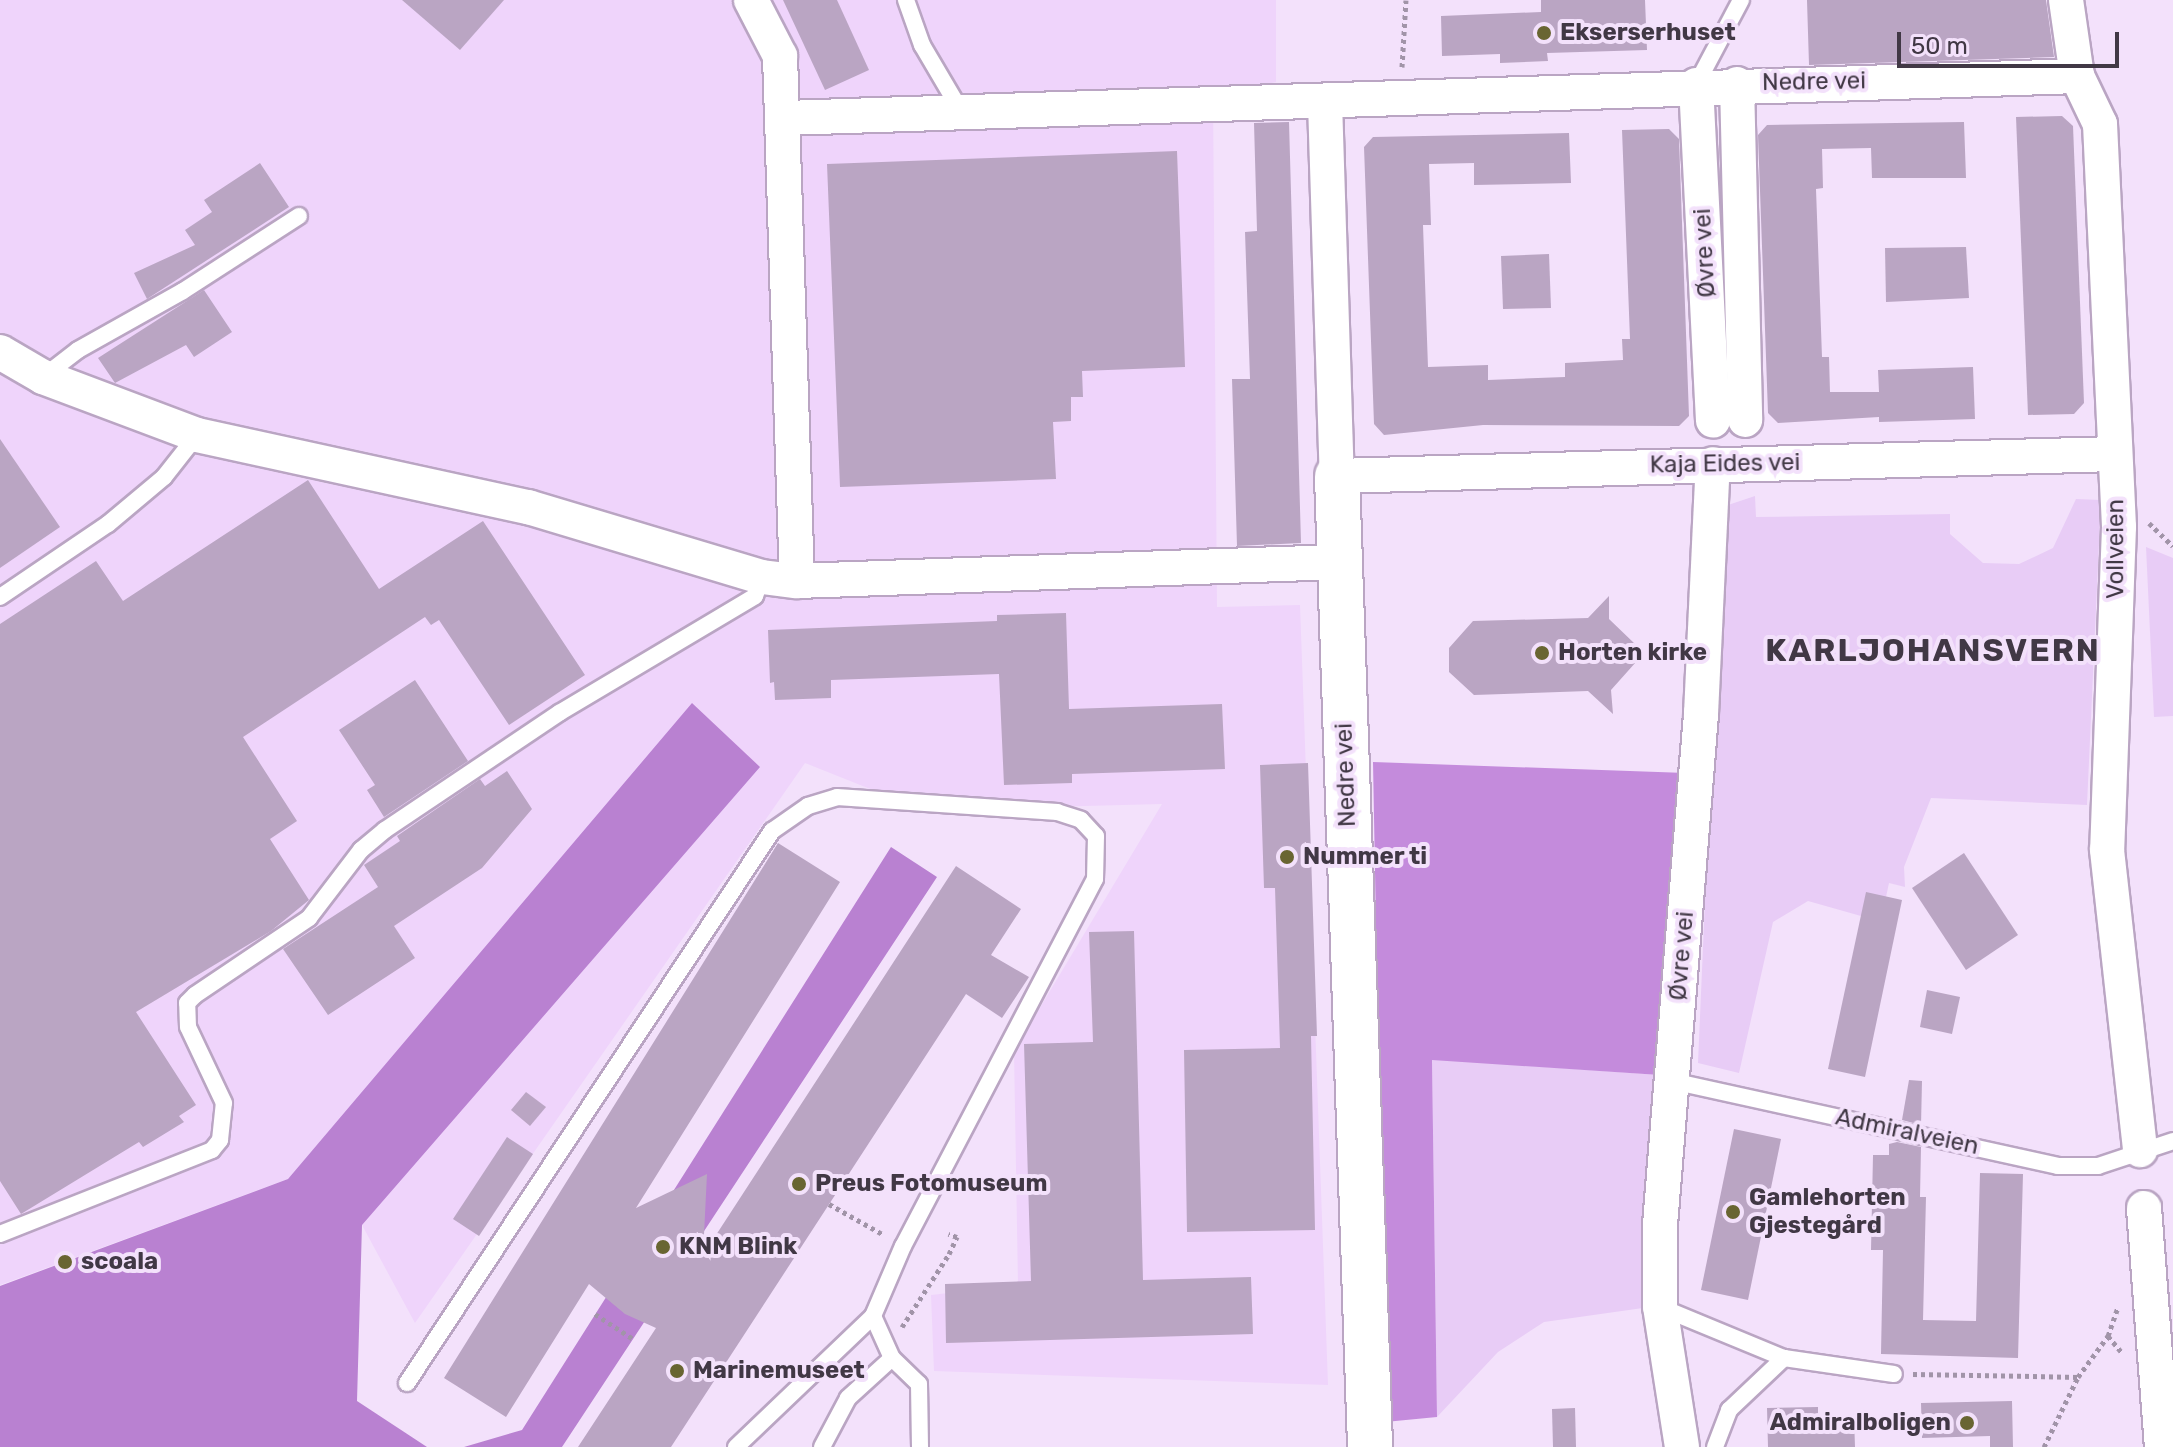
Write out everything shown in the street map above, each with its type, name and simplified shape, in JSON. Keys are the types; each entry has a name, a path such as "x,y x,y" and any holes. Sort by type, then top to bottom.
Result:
{"main road":[{"name":"Nedre vei","path":"1337,476 1370,1447"}],"street":[{"path":"751,0 780,56 785,118 797,581"},
{"name":"Vollveien","path":"2066,0 2077,76 2100,124 2113,454 2119,527 2107,850 2140,1150"},
{"name":"Nedre vei","path":"785,118 1325,102 1696,85 2077,76"},
{"name":"Øvre vei","path":"1696,85 1729,420 1737,84"},
{"name":"Nedre vei","path":"1325,102 1337,476"},
{"path":"0,352 43,377 197,435 528,507 762,577 797,581 1339,562"},
{"name":"Kaja Eides vei","path":"1337,476 2113,454"},
{"name":"Øvre vei","path":"1682,1447 1660,1307 1660,1225 1701,714 1713,464"},
{"path":"2144,1208 2166,1392 2162,1447"}],"lane":[{"path":"906,0 922,45 962,113"},
{"path":"1696,85 1741,0"},
{"path":"43,377 78,350 183,291 299,216"},
{"path":"0,597 108,524 164,477 197,435"},
{"path":"0,1234 212,1150 220,1140 224,1103 188,1027 187,1003 309,918 361,850 385,830 559,713 755,596 762,577"},
{"path":"407,1383 772,831 808,806 837,797 1042,810 1081,820 1096,836 1095,879 903,1246 873,1316 736,1447"},
{"name":"Admiralveien","path":"1672,1081 2058,1166 2098,1166 2173,1141"},
{"path":"1660,1307 1784,1358 1894,1374"},
{"path":"873,1316 890,1352 919,1384 920,1447"},
{"path":"822,1447 848,1398 890,1352"},
{"path":"1715,1447 1729,1410 1784,1358"}],"path":[{"path":"1401,97 1406,0"},
{"path":"829,1204 903,1246"},
{"path":"890,1352 949,1254 957,1237 949,1234"},
{"path":"595,1314 633,1339"},
{"path":"2044,1447 2078,1377 2108,1336"},
{"path":"1894,1374 2078,1377"}],"shaded area":[{"path":"0,0 1276,0 1276,82 1213,95 1217,607 1300,605 1328,1385 934,1371 931,1295 1018,1285 1014,1051 1162,804 923,810 805,763 415,1323 362,1225 335,1124 288,1179 0,1285"},
{"path":"1755,496 1756,517 1950,514 1950,534 1983,563 2019,564 2053,548 2076,499 2101,500 2087,805 1931,798 1904,867 1905,887 1889,883 1886,897 1861,916 1808,901 1773,922 1739,1073 1698,1063 1722,507"},
{"path":"2146,547 2173,558 2173,716 2154,717"},
{"path":"692,703 760,767 362,1225 357,1401 427,1447 0,1447 0,1286 288,1179"},
{"path":"1373,762 1686,773 1660,1075 1432,1060 1437,1417 1385,1422"},
{"path":"891,847 937,877 562,1447 464,1447 522,1430"},
{"path":"1432,1059 1660,1075 1643,1222 1643,1308 1544,1322 1498,1352 1437,1417"}],"building":[{"path":"402,0 504,0 460,50"},
{"path":"783,0 837,0 869,70 825,90"},
{"name":"Ekserserhuset","path":"1541,0 1645,0 1647,50 1547,53 1548,61 1500,63 1500,54 1442,56 1441,16 1541,12"},
{"path":"1807,0 2046,0 2054,57 1809,65"},
{"path":"2062,116 2073,126 2084,403 2074,414 2028,415 2016,117"},
{"path":"1289,122 1301,543 1237,546 1232,379 1250,379 1245,232 1257,231 1254,123"},
{"path":"1964,122 1966,178 1872,178 1871,148 1822,149 1823,188 1816,189 1822,357 1829,357 1830,392 1879,392 1878,370 1973,367 1975,419 1879,422 1879,417 1778,423 1768,413 1758,135 1767,125"},
{"path":"1669,129 1679,139 1689,416 1679,426 1483,425 1384,435 1374,424 1364,147 1373,137 1569,133 1571,183 1474,185 1474,163 1429,164 1431,225 1423,225 1428,367 1488,365 1488,380 1565,377 1565,363 1623,360 1622,339 1630,339 1622,130"},
{"path":"1177,151 1185,367 1082,371 1083,397 1071,397 1071,421 1053,422 1056,479 840,487 827,164"},
{"path":"260,163 289,207 147,299 134,273 195,245 185,230 212,212 204,200"},
{"path":"1966,247 1969,298 1886,302 1885,248"},
{"path":"1549,254 1551,308 1503,309 1501,256"},
{"path":"204,290 232,332 194,357 186,345 115,383 98,358"},
{"path":"0,439 60,527 0,568"},
{"path":"308,480 379,589 483,521 585,675 509,725 439,620 431,625 425,617 243,737 297,821 270,839 309,900 271,931 136,1012 196,1105 179,1116 184,1122 143,1147 139,1142 21,1214 0,1181 0,624 96,561 123,601"},
{"name":"Horten kirke","path":"1609,596 1609,619 1635,644 1636,662 1611,690 1613,714 1588,691 1474,695 1449,672 1449,648 1473,621 1588,618"},
{"path":"1066,613 1069,709 1222,704 1225,769 1072,774 1072,783 1004,785 999,674 831,680 831,698 775,700 774,682 770,683 768,630 997,621 997,615"},
{"path":"415,680 468,761 384,817 367,790 375,785 339,730"},
{"path":"1308,763 1317,1036 1311,1036 1315,1230 1187,1232 1184,1050 1280,1048 1275,888 1264,888 1260,765"},
{"path":"507,771 532,809 482,868 394,926 415,958 328,1015 283,949 378,887 364,865 400,841 397,836 480,779 485,786"},
{"path":"778,843 840,882 636,1208 707,1174 703,1255 956,866 1021,909 991,955 1029,977 1002,1018 966,994 671,1447 578,1447 656,1328 625,1314 589,1284 506,1417 444,1378"},
{"path":"1964,853 2018,935 1966,970 1912,888"},
{"path":"1866,892 1902,900 1865,1077 1828,1069"},
{"path":"1134,931 1143,1280 1251,1277 1253,1334 946,1343 945,1284 1031,1281 1024,1044 1093,1042 1089,932"},
{"path":"1927,990 1960,997 1952,1034 1920,1027"},
{"path":"1909,1080 1922,1081 1921,1125 1902,1120"},
{"path":"526,1092 546,1107 530,1126 511,1110"},
{"path":"1734,1129 1781,1139 1748,1300 1701,1290"},
{"path":"507,1137 533,1154 479,1236 453,1219"},
{"path":"1897,1142 1921,1147 1920,1197 1926,1197 1923,1320 1976,1321 1980,1173 2023,1174 2018,1358 1881,1354 1883,1250 1871,1250 1873,1155 1889,1155 1889,1144"},
{"path":"2012,1401 2013,1447 1990,1447 1990,1436 1922,1438 1921,1403"},
{"path":"1818,1407 1818,1418 1854,1417 1855,1447 1768,1447 1767,1408"},
{"path":"1575,1408 1576,1447 1553,1447 1552,1409"}],"place":[{"name":"Ekserserhuset","path":"1544,33"},
{"name":"Horten kirke","path":"1542,653"},
{"name":"Nummer ti","path":"1287,857"},
{"name":"Preus Fotomuseum","path":"799,1184"},
{"name":"Gamlehorten Gjestegård","path":"1733,1212"},
{"name":"KNM Blink","path":"663,1247"},
{"name":"scoala","path":"65,1262"},
{"name":"Marinemuseet","path":"677,1371"},
{"name":"Admiralboligen","path":"1967,1423"}],"district":[{"name":"KARLJOHANSVERN","path":"1933,650"}]}
